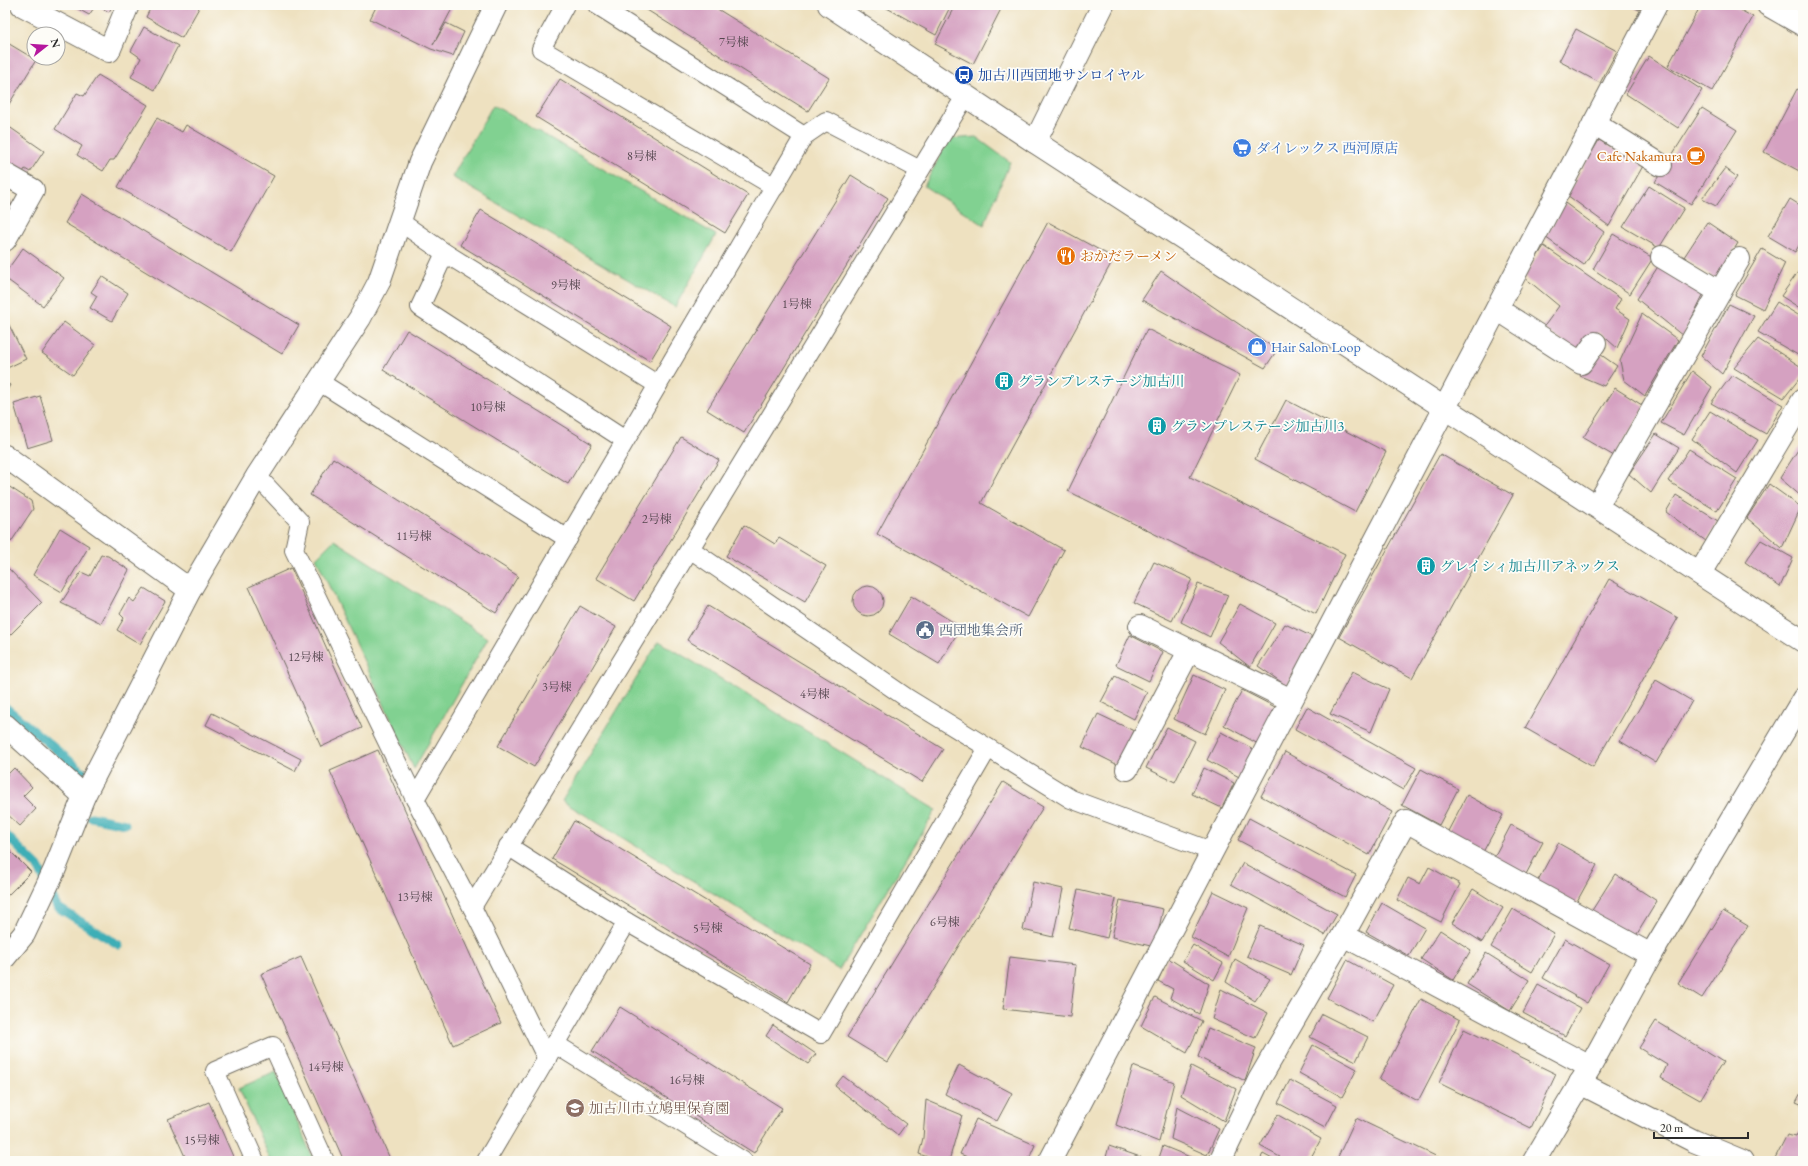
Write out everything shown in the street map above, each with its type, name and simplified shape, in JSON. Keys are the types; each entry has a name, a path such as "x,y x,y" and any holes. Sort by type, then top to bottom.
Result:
{"street":[{"path":"22,5 109,51 128,5"},
{"path":"5,958 24,934 54,871 84,796 190,590 257,476 360,318 379,282 420,162 496,5"},
{"path":"829,5 1035,142 1803,641"},
{"path":"1035,142 1103,5"},
{"path":"1050,1161 1290,700 1446,408 1656,5"},
{"path":"1768,5 1803,25"},
{"path":"1594,122 1661,165"},
{"path":"5,174 33,190 5,240"},
{"path":"1662,257 1720,292"},
{"path":"1597,506 1739,259"},
{"path":"1497,309 1581,363 1595,343"},
{"path":"1700,573 1803,400"},
{"path":"5,456 190,590"},
{"path":"1140,626 1290,700"},
{"path":"1127,769 1189,650"},
{"path":"1534,1161 1585,1075 1651,955 1803,699"},
{"path":"5,726 84,796"},
{"path":"1220,1161 1259,1080 1343,935 1406,821 1651,955"},
{"path":"1343,935 1585,1075 1694,1141 1742,1161"}],"lane":[{"path":"565,5 541,49 775,187"},
{"path":"597,5 804,136"},
{"path":"472,907 966,95"},
{"path":"415,799 804,136 826,121 920,170"},
{"path":"399,221 445,253 658,385"},
{"path":"445,253 420,307 625,440"},
{"path":"318,381 568,538"},
{"path":"257,476 300,522 294,550 415,799 551,1052 743,1161"},
{"path":"690,549 908,698 1071,799 1211,851"},
{"path":"508,846 628,922 821,1034 988,748"},
{"path":"486,1161 628,922"},
{"path":"255,1161 215,1071 273,1046 325,1161"}],"green space":[{"path":"493,105 716,235 675,307 452,177"},
{"path":"976,137 1010,162 984,225 924,186 949,139"},
{"path":"334,540 488,638 414,769 316,558"},
{"path":"659,641 936,810 839,970 562,801"},
{"path":"276,1072 314,1161 271,1161 239,1088"}],"building":[{"path":"71,5 96,5 89,15"},
{"path":"96,5 113,5 109,12"},
{"path":"152,5 200,6 182,38 146,17"},
{"path":"377,5 454,5 433,45 446,23 464,32 453,56 431,49 370,19"},
{"path":"639,5 711,5 829,78 808,111"},
{"path":"887,5 951,5 936,35 885,7"},
{"path":"955,5 998,5 1002,7 973,64 935,44"},
{"path":"1630,5 1641,5 1639,10"},
{"path":"1701,5 1731,5 1753,17 1712,91 1668,66"},
{"path":"144,27 178,46 155,90 131,77 141,58 131,51"},
{"path":"1576,29 1617,51 1600,83 1559,61"},
{"path":"6,42 26,54 26,66 32,66 6,109"},
{"path":"1649,56 1702,90 1678,128 1626,94"},
{"path":"98,75 148,105 114,160 110,160 103,171 77,155 82,146 55,129 77,93 84,96"},
{"path":"560,79 748,195 725,233 536,117"},
{"path":"1797,89 1803,92 1803,173 1764,152"},
{"name":"Cafe Nakamura","path":"1702,108 1737,130 1691,204 1655,182"},
{"path":"157,118 182,132 186,125 274,176 231,252 118,187"},
{"path":"5,124 44,151 30,172 25,169 21,175 5,164"},
{"path":"1599,140 1643,166 1609,226 1567,195"},
{"path":"1725,168 1737,177 1716,206 1702,199"},
{"path":"851,175 888,198 744,433 707,410"},
{"path":"1649,186 1684,208 1659,248 1623,227"},
{"path":"82,194 299,325 282,354 65,223"},
{"path":"5,195 9,197 11,205 5,213"},
{"path":"1790,199 1803,207 1803,239 1795,252 1768,236"},
{"path":"1565,203 1604,232 1584,265 1545,237"},
{"path":"481,210 671,326 650,361 460,245"},
{"name":"グランプレステージ加古川","path":"1048,222 1114,258 981,503 1064,550 1028,617 877,534"},
{"path":"1707,222 1738,243 1716,279 1684,257"},
{"path":"1613,234 1653,258 1630,294 1593,269"},
{"path":"1544,246 1621,299 1615,309 1630,319 1617,348 1599,332 1581,354 1543,328 1559,306 1524,277"},
{"path":"23,248 64,278 43,306 5,278 5,273"},
{"path":"1762,249 1785,263 1763,309 1735,295"},
{"path":"1659,265 1705,291 1683,336 1637,299"},
{"path":"1803,265 1803,310 1781,296"},
{"path":"1161,271 1277,350 1265,368 1142,300"},
{"path":"102,276 128,293 112,321 90,308 97,296 91,292"},
{"path":"1777,302 1803,318 1803,358 1758,332"},
{"path":"1729,304 1754,316 1722,374 1701,356"},
{"path":"1642,314 1678,340 1645,396 1624,380 1620,361"},
{"path":"5,317 26,359 5,369"},
{"path":"64,322 95,345 73,375 42,353"},
{"name":"グランプレステージ加古川3","path":"1147,329 1240,375 1190,477 1345,554 1316,614 1068,491"},
{"path":"407,330 592,444 568,484 383,370"},
{"path":"1758,339 1803,368 1803,374 1784,398 1734,368"},
{"path":"1594,350 1617,366 1604,386 1580,376"},
{"path":"1692,371 1712,387 1684,435 1661,423"},
{"path":"1732,375 1783,405 1766,434 1711,403"},
{"path":"5,382 10,385 5,394"},
{"path":"1615,388 1645,407 1614,456 1583,438"},
{"path":"40,396 53,440 27,448 14,404"},
{"path":"1286,400 1386,452 1355,512 1255,459"},
{"path":"1710,411 1758,440 1737,473 1692,439"},
{"path":"1656,434 1679,448 1651,493 1629,474"},
{"path":"681,437 719,460 634,601 596,578"},
{"path":"1803,442 1803,498 1780,478"},
{"path":"1689,449 1737,479 1717,511 1668,481"},
{"name":"グレイシィ加古川アネックス","path":"1440,454 1513,495 1412,678 1339,637"},
{"path":"333,458 518,576 496,613 310,495"},
{"path":"5,484 31,501 33,509 11,542 5,539"},
{"path":"1769,484 1801,507 1782,548 1747,518"},
{"path":"1676,495 1718,521 1706,541 1666,512"},
{"path":"744,525 775,544 779,538 826,566 805,602 726,556"},
{"path":"60,528 89,546 62,592 33,575"},
{"path":"1761,540 1793,558 1780,587 1745,562"},
{"path":"101,555 108,556 129,570 101,623 61,603 81,572 90,576"},
{"path":"1154,562 1192,579 1172,621 1134,603"},
{"path":"5,565 42,603 5,640"},
{"path":"291,568 362,728 321,747 249,587"},
{"path":"1609,579 1678,618 1593,767 1525,728"},
{"path":"1198,584 1228,595 1210,637 1181,622"},
{"path":"868,586 879,590 883,601 879,612 868,616 857,612 853,601 857,590"},
{"path":"144,588 165,601 140,644 117,630 124,618 120,614 129,598 134,602"},
{"name":"西団地集会所","path":"911,596 961,627 939,664 889,634"},
{"path":"1240,604 1275,623 1250,667 1218,642"},
{"path":"580,606 616,627 534,767 498,746"},
{"path":"708,606 943,749 922,782 687,640"},
{"path":"1285,624 1313,637 1287,686 1258,666"},
{"path":"1130,635 1163,652 1149,681 1116,665"},
{"path":"1352,672 1389,689 1371,732 1330,714"},
{"path":"1194,675 1225,690 1205,734 1174,719"},
{"path":"1115,676 1147,692 1134,719 1101,702"},
{"path":"1656,680 1692,701 1656,763 1620,741"},
{"path":"1242,690 1279,709 1260,745 1224,725"},
{"path":"1307,707 1416,768 1403,790 1295,729"},
{"path":"212,713 301,759 295,771 206,725"},
{"path":"1098,714 1134,731 1118,765 1082,747"},
{"path":"1167,727 1195,741 1175,782 1146,768"},
{"path":"1221,732 1257,751 1243,779 1207,760"},
{"path":"378,750 501,1023 453,1045 330,771"},
{"path":"1285,752 1392,812 1369,855 1261,796"},
{"path":"14,768 32,787 23,796 36,809 20,826 5,812 5,777"},
{"path":"1204,768 1234,783 1222,808 1192,794"},
{"path":"1421,769 1458,789 1439,825 1402,805"},
{"path":"1003,782 1043,807 888,1062 847,1037"},
{"path":"1467,795 1503,815 1483,852 1447,833"},
{"path":"1249,818 1356,875 1345,897 1238,840"},
{"path":"574,821 810,964 788,1002 552,859"},
{"path":"1511,825 1543,842 1524,878 1492,861"},
{"path":"1558,843 1597,865 1575,905 1536,884"},
{"path":"5,846 31,872 5,898"},
{"path":"1243,863 1337,914 1325,935 1231,884"},
{"path":"1429,867 1460,884 1441,922 1397,900 1408,878 1420,884"},
{"path":"1615,874 1657,901 1634,939 1591,912"},
{"path":"1033,882 1063,889 1053,937 1023,930"},
{"path":"1473,889 1503,908 1482,942 1452,923"},
{"path":"1078,890 1116,899 1107,938 1069,928"},
{"path":"1213,891 1248,908 1228,957 1191,937"},
{"path":"1120,900 1163,909 1155,947 1112,937"},
{"path":"1382,903 1425,928 1409,956 1366,932"},
{"path":"1513,909 1554,934 1532,972 1491,947"},
{"path":"1723,911 1748,926 1702,998 1678,983"},
{"path":"1260,926 1304,945 1291,975 1247,956"},
{"path":"1440,930 1471,950 1453,980 1421,959"},
{"path":"1565,939 1609,964 1587,1003 1543,978"},
{"path":"1193,945 1223,963 1214,980 1183,961"},
{"path":"1486,953 1529,980 1510,1011 1467,984"},
{"path":"301,957 391,1161 344,1161 261,974"},
{"path":"1010,957 1076,965 1070,1017 1003,1009"},
{"path":"1168,958 1209,984 1199,1014 1170,998 1173,989 1158,981"},
{"path":"1235,959 1270,979 1255,1001 1226,982"},
{"path":"1347,960 1393,985 1373,1022 1327,998"},
{"path":"1538,985 1580,1008 1565,1036 1523,1013"},
{"path":"1221,989 1268,1013 1255,1038 1212,1019"},
{"path":"1155,997 1202,1021 1187,1053 1141,1026"},
{"path":"1421,999 1460,1020 1418,1101 1379,1080"},
{"path":"620,1007 782,1108 754,1153 592,1051"},
{"path":"1322,1014 1368,1037 1356,1061 1310,1037"},
{"path":"1656,1021 1723,1062 1700,1100 1661,1078 1667,1065 1639,1048"},
{"path":"773,1025 816,1054 808,1064 766,1036"},
{"path":"1208,1028 1256,1048 1245,1081 1198,1057"},
{"path":"1464,1029 1556,1074 1531,1128 1439,1083"},
{"path":"1313,1045 1357,1069 1342,1097 1299,1073"},
{"path":"959,1065 1012,1093 997,1121 945,1094"},
{"path":"1133,1066 1174,1082 1159,1142 1116,1125"},
{"path":"1191,1066 1236,1089 1224,1121 1181,1095"},
{"path":"843,1076 906,1124 898,1135 835,1086"},
{"path":"1290,1080 1337,1105 1325,1128 1278,1103"},
{"path":"1803,1089 1803,1105 1796,1102"},
{"path":"926,1100 962,1115 949,1161 939,1161 919,1154 923,1138"},
{"path":"209,1102 235,1161 187,1161 168,1119"},
{"path":"1177,1107 1219,1129 1207,1155 1171,1139"},
{"path":"1278,1115 1321,1139 1309,1161 1287,1161 1260,1146"},
{"path":"1356,1118 1446,1161 1336,1161"},
{"path":"976,1119 1035,1145 1028,1161 977,1161 960,1154"},
{"path":"1803,1124 1803,1161 1774,1160 1787,1135 1796,1137"},
{"path":"1109,1146 1146,1159 1146,1161 1105,1161"},
{"path":"1163,1146 1200,1161 1158,1161"},
{"path":"1263,1154 1276,1161 1259,1161"}],"waterway":[{"path":"5,707 83,772"},
{"path":"91,817 125,824"},
{"path":"5,834 39,868 57,907 119,945"}],"place":[{"name":"加古川西団地サンロイヤル","path":"964,75"},
{"name":"ダイレックス 西河原店","path":"1242,148"},
{"name":"Cafe Nakamura","path":"1696,156"},
{"name":"おかだラーメン","path":"1066,256"},
{"name":"Hair Salon Loop","path":"1257,347"},
{"name":"グランプレステージ加古川","path":"1004,381"},
{"name":"グランプレステージ加古川3","path":"1157,426"},
{"name":"グレイシィ加古川アネックス","path":"1426,566"},
{"name":"西団地集会所","path":"925,630"},
{"name":"加古川市立鳩里保育園","path":"575,1108"}]}
